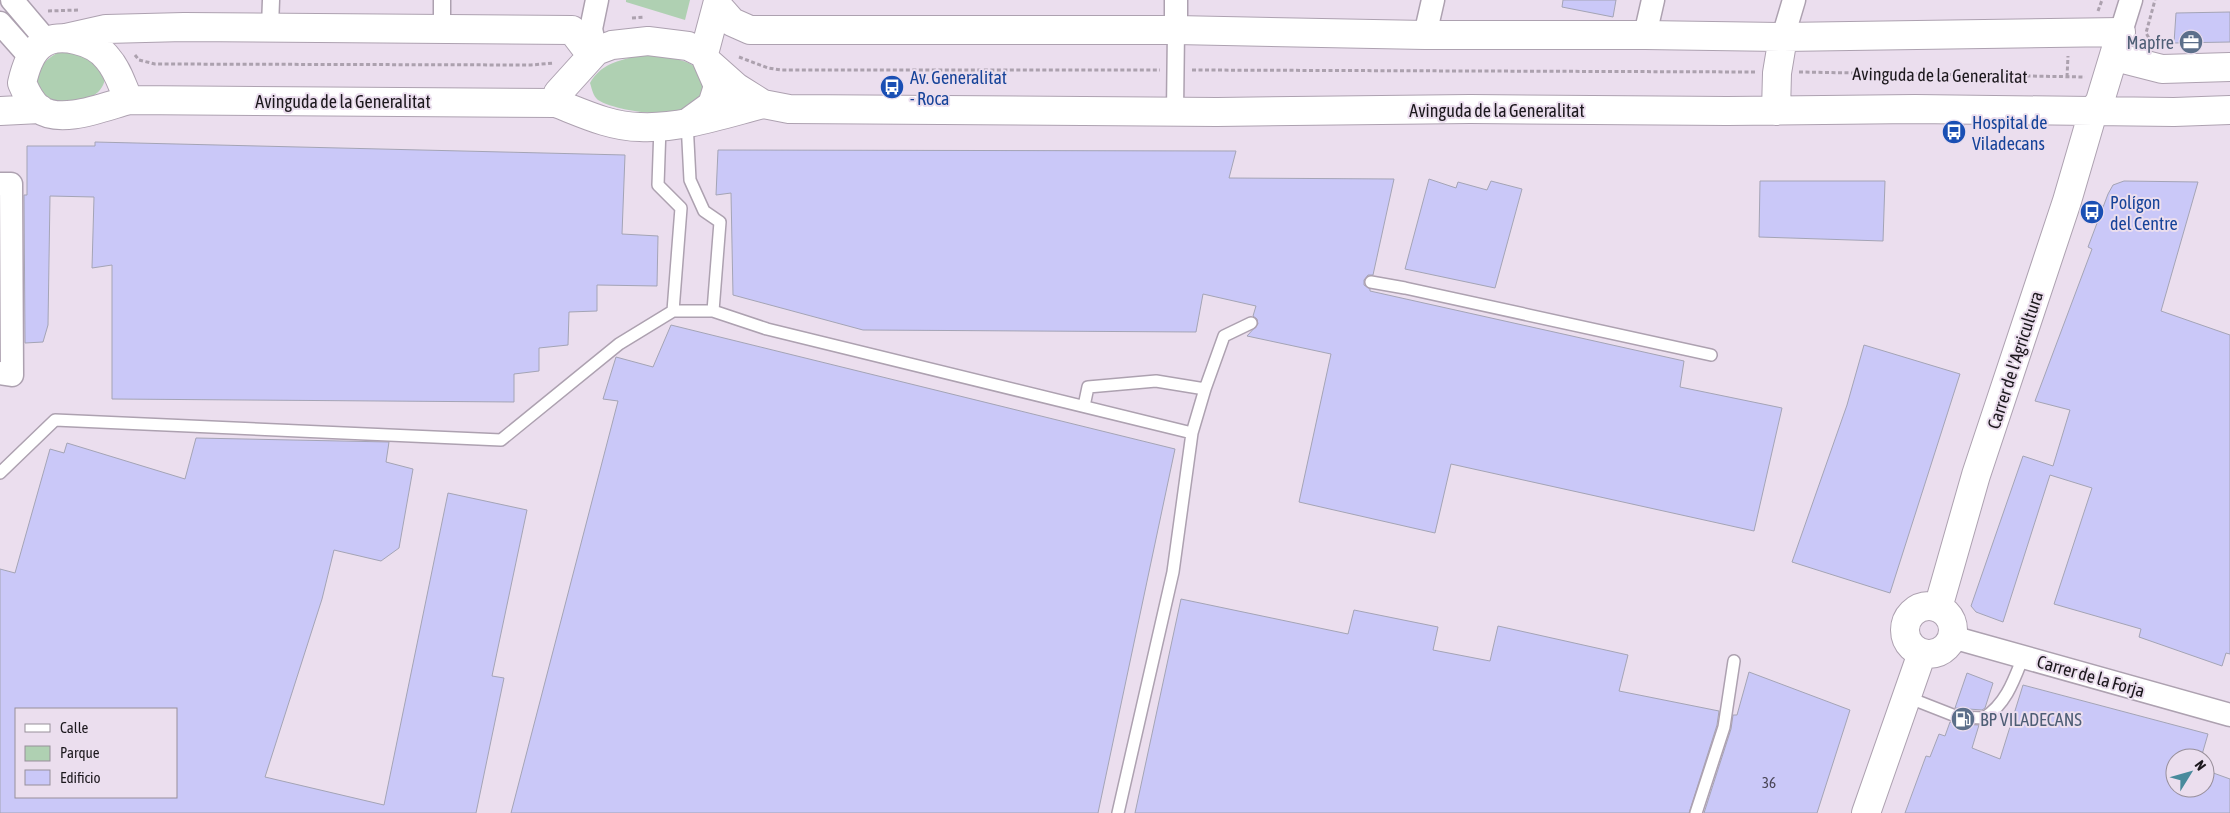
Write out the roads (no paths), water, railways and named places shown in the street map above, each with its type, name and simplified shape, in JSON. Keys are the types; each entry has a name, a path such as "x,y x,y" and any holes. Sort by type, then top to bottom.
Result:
{"street":[{"path":"12,0 47,45"},
{"path":"270,27 271,0"},
{"path":"442,0 442,29"},
{"path":"598,0 591,29 588,59 573,85 576,102 599,119"},
{"path":"1175,111 1176,0"},
{"path":"1425,35 1432,0"},
{"path":"1645,35 1653,0"},
{"path":"1776,111 1777,73 1783,37 1794,0"},
{"path":"2118,45 2131,0"},
{"path":"718,3 732,22 750,30 1176,30 1425,35 1645,35 2118,45 2162,69 2230,67"},
{"path":"689,122 712,105 718,86 708,51 718,3"},
{"path":"0,23 47,45 87,43 98,48 108,58 117,95 94,112 81,114 60,114 40,109 0,111"},
{"path":"0,100 22,83 47,45 106,28 270,27 572,30 588,59"},
{"path":"648,41 688,46 708,51 736,87 764,104 689,122 660,127 638,128 599,119 556,103 558,92 588,59 612,46 648,41"},
{"name":"Carrer de l'Agricultura","path":"1938,608 1976,475 2067,201 2094,112 2100,102 2118,45"},
{"path":"22,83 28,97 40,109"},
{"name":"Avinguda de la Generalitat","path":"117,95 556,103"},
{"name":"Avinguda de la Generalitat","path":"764,104 789,109 874,111 1470,109 1776,111 1915,109 2094,112 2230,110"},
{"path":"6,184 6,374"},
{"path":"1923,607 1938,608 1944,612 1952,623 1952,637 1948,644 1937,652 1922,653 1916,650 1906,638 1906,622 1916,610 1923,607"},
{"name":"Carrer de la Forja","path":"1952,637 2230,715"},
{"path":"1866,813 1922,653"}],"lane":[{"path":"689,122 690,180 704,211 720,222 713,311"},
{"path":"660,127 658,185 681,208 672,311"},
{"path":"1372,282 1711,355"},
{"path":"0,472 55,420 501,440 619,344 672,311 713,311 767,329 1192,433"},
{"path":"1118,813 1173,572 1192,433 1224,336 1251,322"},
{"path":"1084,406 1088,387 1156,381 1205,389"},
{"path":"1907,697 1958,717 1984,718 2001,704 2013,683 2023,657"},
{"path":"1696,813 1724,728 1734,661"}],"place":[{"name":"Mapfre","path":"2191,42"},
{"name":"Av. Generalitat - Roca","path":"892,87"},
{"name":"Hospital de Viladecans","path":"1954,132"},
{"name":"Polígon del Centre","path":"2092,212"},
{"name":"BP VILADECANS","path":"1963,719"}]}
